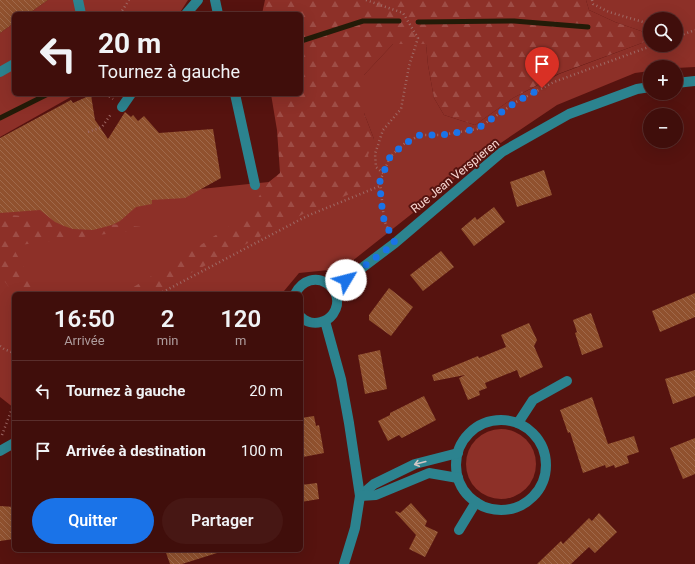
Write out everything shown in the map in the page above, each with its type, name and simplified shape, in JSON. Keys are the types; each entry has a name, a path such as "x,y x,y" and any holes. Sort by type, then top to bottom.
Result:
{"street":[{"path":"78,0 81,12"},
{"path":"188,12 198,0"},
{"path":"215,0 218,12"},
{"path":"0,72 12,65"},
{"path":"683,82 695,81"},
{"name":"Rue Jean Verspieren","path":"334,289 395,243 502,152 569,114 643,88"},
{"path":"118,108 129,96"},
{"path":"235,96 255,185"},
{"path":"296,292 303,283 309,280 316,280 329,284 334,289 337,296 335,311 331,317 325,321 310,323 303,318"},
{"path":"325,321 341,379 360,496 355,528 344,564"},
{"path":"518,423 533,400 567,381"},
{"path":"493,420 508,420 518,423 535,434 542,447 546,461 545,475 540,488 530,500 517,507 503,510 489,508 476,502 465,492 458,478 456,463 459,448 467,435 479,425 493,420"},
{"path":"0,451 12,444"},
{"path":"360,496 374,484 415,464 458,453"},
{"path":"360,496 376,496 429,473 458,478"},
{"path":"459,530 476,502"}],"path":[{"path":"121,12 129,0"},
{"path":"366,0 403,13 418,38 409,66 401,109 383,130 375,154 376,167 384,174"},
{"path":"592,0 593,4 609,12 643,22"},
{"path":"683,34 695,30"},
{"path":"395,243 384,220 380,181 390,157 404,144 420,135 442,135 477,129 516,102 554,82 643,49"},
{"path":"88,132 102,127 118,108"},
{"path":"163,292 307,216 380,186"},
{"path":"0,346 12,352"},
{"path":"0,441 12,408"}],"green space":[{"path":"48,0 188,0 180,12 31,12"},
{"path":"265,0 586,0 589,10 615,22 641,31 643,33 643,43 558,74 513,98 475,125 444,115 434,98 426,44 393,44 364,75 364,113 374,139 368,155 373,184 305,213 155,292 125,292 178,260 246,215 269,182 280,173 277,130 271,96 303,96 303,12 262,12"},
{"path":"586,0 695,0 695,67 683,68 683,60 643,60 643,72 635,73 557,105 483,155 351,262 329,270 299,273 284,292 12,292 12,406 0,397 0,210 269,182 280,174 374,139 364,113 364,75 393,44 426,44 434,98 444,115 475,125 513,98 559,74 643,43 643,52 683,52 683,12 643,12 643,33 589,10"},
{"path":"12,24 12,96 72,96 0,137 0,33"},
{"path":"0,214 153,228 12,246 38,292 13,292 0,275"},
{"path":"494,429 508,429 521,435 530,444 534,450 536,464 534,478 526,489 515,497 508,499 494,499 487,497 476,489 468,478 466,471 466,457 468,450 476,439 487,431"}],"building":[{"path":"0,0 48,0 31,12 12,12 12,24 0,33"},
{"path":"91,96 95,120 108,139 125,112 131,117 133,115 138,121 144,116 159,133 213,129 221,178 185,198 152,200 152,204 136,207 120,221 112,225 93,230 73,229 64,226 55,222 40,210 0,213 0,138 71,100 73,103"},
{"path":"544,170 552,195 517,207 510,182"},
{"path":"494,207 505,222 474,246 461,229 475,217 477,220"},
{"path":"441,251 454,267 423,291 410,275"},
{"path":"389,288 413,307 391,336 369,320 369,315"},
{"path":"695,293 695,317 660,332 652,311"},
{"path":"591,313 603,347 582,355 575,333 577,332 573,320"},
{"path":"529,323 537,340 534,346 543,367 520,378 517,370 485,383 487,388 479,391 480,395 468,400 459,378 465,375 434,381 432,375 478,356 479,358 506,347 501,335"},
{"path":"380,350 387,389 365,394 358,355"},
{"path":"695,370 695,396 673,404 665,379"},
{"path":"424,396 436,420 402,438 399,435 388,441 378,421 390,415 390,413"},
{"path":"592,397 608,444 634,436 639,452 627,456 629,463 615,468 614,465 606,468 605,465 583,473 570,432 568,433 560,410"},
{"path":"314,416 316,426 319,425 324,453 303,457 303,418"},
{"path":"695,438 695,474 683,479 670,448"},
{"path":"317,483 319,499 303,502 303,485"},
{"path":"411,503 427,521 425,526 438,532 425,557 409,549 416,535 395,512 400,513"},
{"path":"0,506 12,507 12,539 0,541"},
{"path":"599,513 617,532 595,553 589,547 571,564 537,564 561,541 563,544 589,518 592,521"},
{"path":"166,552 217,553 182,564 170,564"}],"waterway":[{"path":"303,40 363,21 399,21"},
{"path":"418,22 514,21 588,27"},
{"path":"0,118 44,96"}],"route":[{"path":"346,280 395,243 384,220 381,200 380,181 390,157 404,144 420,135 442,135 477,129 516,102 542,88"}]}
